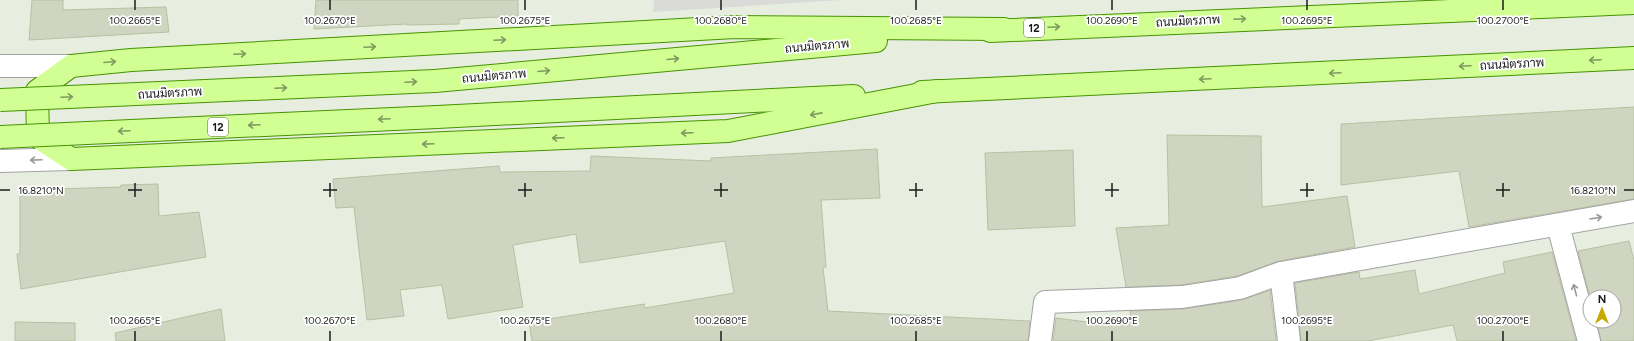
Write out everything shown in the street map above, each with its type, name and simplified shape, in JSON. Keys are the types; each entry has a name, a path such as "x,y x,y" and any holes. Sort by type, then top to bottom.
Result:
{"main road":[{"name":"ถนนมิตรภาพ","path":"0,100 435,81 1004,29 1383,6 1634,3"},
{"path":"937,92 728,131 71,159 38,136 37,91 71,66 131,60 735,27 1004,29"},
{"name":"ถนนมิตรภาพ","path":"0,137 1634,58"}],"street":[{"path":"0,66 71,66"},
{"path":"0,161 71,159"},
{"path":"1040,341 1045,302 1182,297 1240,288 1281,273 1634,211"},
{"path":"1558,225 1589,341"},
{"path":"1281,273 1289,341"}],"shaded area":[{"path":"654,0 841,0 653,12"}],"building":[{"path":"32,0 63,0 63,10 166,7 169,32 29,40"},
{"path":"316,0 518,0 518,16 459,19 459,24 407,24 314,29"},
{"path":"1634,107 1634,199 1469,227 1459,171 1341,185 1341,124"},
{"path":"1167,135 1261,136 1262,207 1347,196 1355,247 1279,261 1237,276 1181,285 1126,287 1116,228 1169,225"},
{"path":"877,149 880,198 821,200 826,267 823,268 828,311 1030,321 1028,341 532,341 529,322 644,304 645,308 734,293 725,241 580,263 576,234 513,245 523,307 448,319 442,285 400,290 404,316 367,320 354,207 336,208 333,179 499,166 500,172 590,171 591,156 711,161 711,158"},
{"path":"1073,150 1075,226 988,230 985,153"},
{"path":"158,184 159,216 199,212 206,257 21,289 17,254 20,254 20,190 121,187 121,185"},
{"path":"1629,241 1634,260 1634,341 1601,341 1599,329 1622,329 1622,289 1588,289 1578,251"},
{"path":"1552,252 1576,341 1457,341 1453,325 1368,341 1301,341 1295,283 1359,272 1360,279 1415,270 1419,294 1505,273 1503,262"},
{"path":"1270,290 1276,341 1053,341 1056,318 1110,325 1131,321 1130,311 1184,309 1242,300"},
{"path":"221,309 225,341 116,341 115,333"},
{"path":"15,322 75,323 75,341 15,341"}]}
